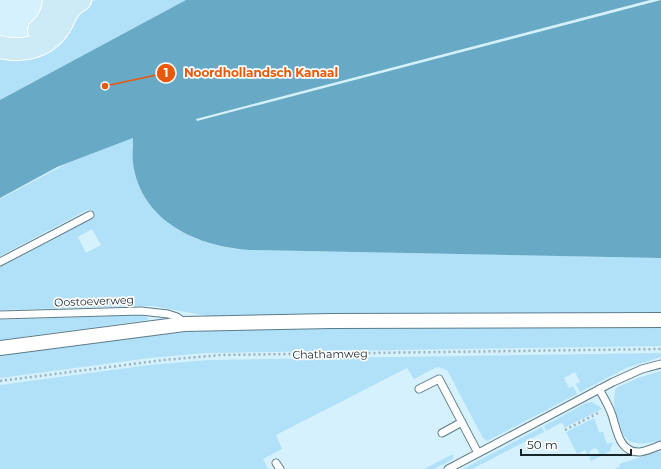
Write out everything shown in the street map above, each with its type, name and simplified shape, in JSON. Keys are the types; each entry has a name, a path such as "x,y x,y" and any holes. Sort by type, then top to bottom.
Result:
{"main road":[{"path":"1,36 10,49 22,50 45,42 57,30 68,9 80,0"},
{"path":"1,36 32,34 39,30 46,23 55,3"}],"street":[{"path":"0,348 184,324 332,321 661,320"}],"lane":[{"path":"0,262 90,215"},
{"name":"Oostoeverweg","path":"0,315 141,311 168,314 177,317 184,324"},
{"path":"448,469 626,376 661,364"},
{"path":"419,389 439,379 478,453"},
{"path":"599,390 609,408 620,441 628,449 639,452 661,446"},
{"path":"442,433 462,422"}],"path":[{"name":"Chathamweg","path":"0,381 164,360 221,355 661,349"},
{"path":"565,430 609,408"}],"shaded area":[{"path":"186,0 0,100 0,56 72,21 86,7 92,4 92,1"},
{"path":"186,0 661,0 661,258 251,250 231,248 192,237 175,228 160,216 147,201 138,184 133,163 133,138 57,167 0,198 0,100"},
{"path":"133,138 133,164 139,186 150,205 165,220 183,232 204,242 227,247 251,250 661,258 661,314 208,316 153,306 0,310 0,267 94,218 89,209 0,256 0,199 66,164","holes":["92,229 101,245 86,253 78,237"]},
{"path":"141,315 147,317 148,320 0,340 0,320"},
{"path":"661,327 661,346 205,353 150,358 0,378 0,354 198,331 264,328"},
{"path":"661,353 661,357 626,368 580,392 576,384 580,382 575,372 564,378 569,388 573,386 577,394 487,441 483,438 447,370 437,367 414,379 407,368 276,435 282,449 263,459 268,469 0,469 0,385 149,365 209,360"},
{"path":"661,371 661,440 640,443 630,441 623,434 616,413 614,399 616,388 638,378"},
{"path":"592,402 602,409 564,428 564,425 561,423 546,431 544,426 586,403"},
{"path":"594,418 599,432 603,432 607,444 613,442 610,451 591,461 589,457 597,455 599,453 598,450 595,448 591,450 588,455 585,450 577,454 566,432"},
{"path":"542,427 544,432 472,469 463,469"},
{"path":"661,451 661,469 615,469 620,466 619,464"},
{"path":"453,454 453,459 434,469 424,469"}],"pier":[{"path":"650,0 661,0 197,121 196,119"}],"place":[{"name":"Noordhollandsch Kanaal","path":"105,86"}]}
